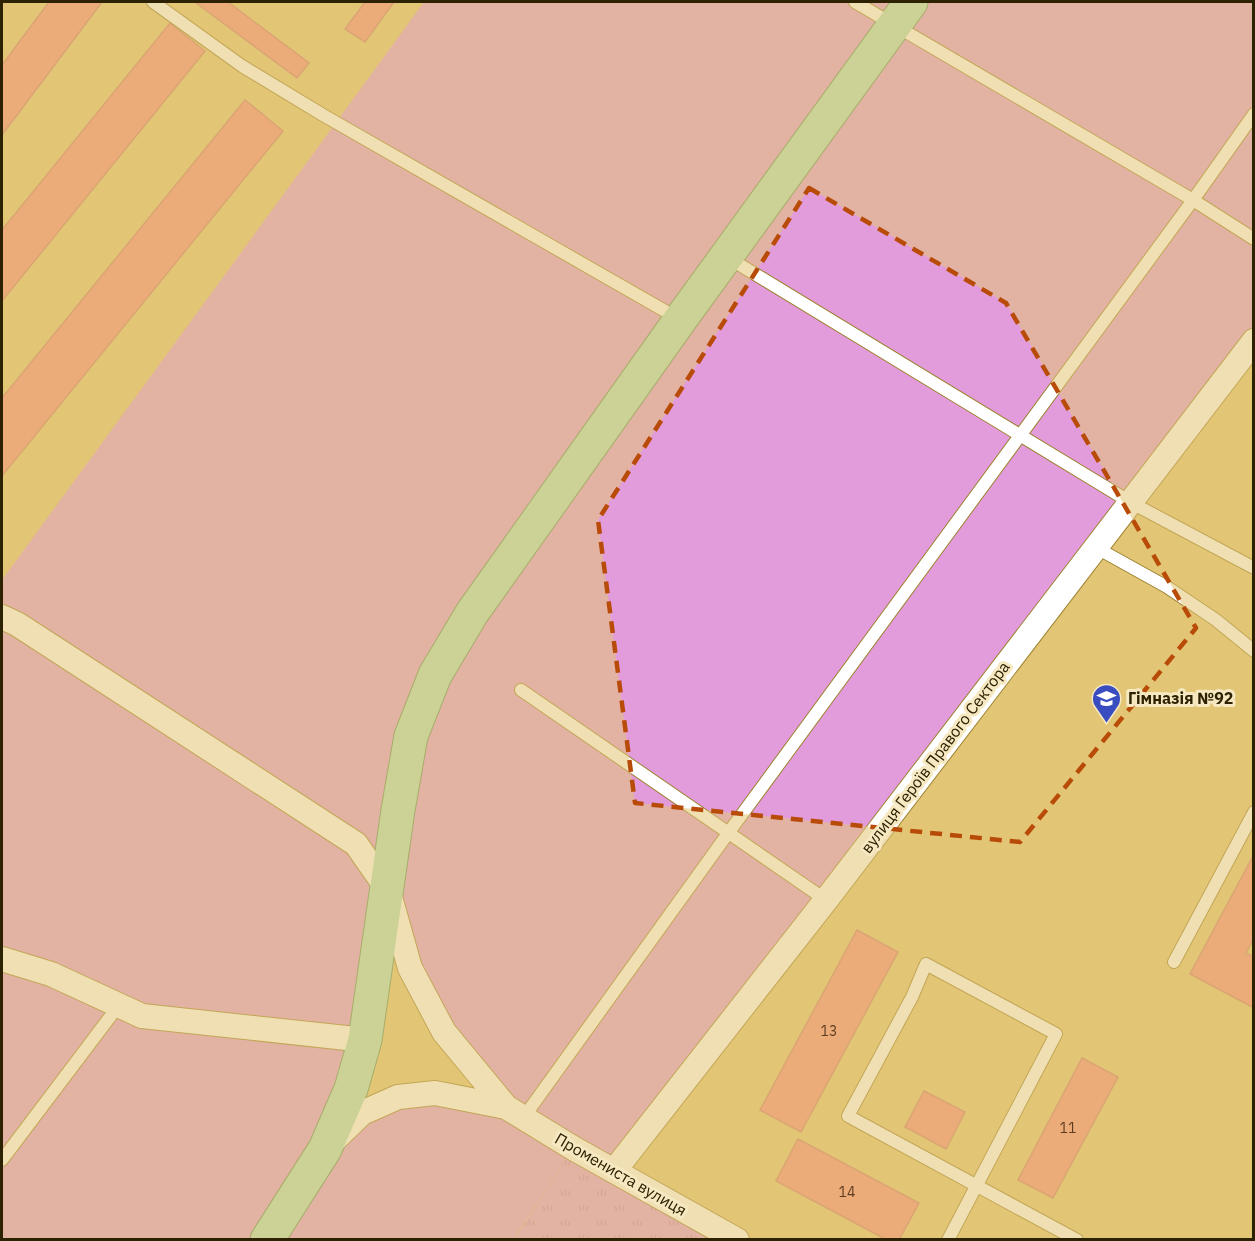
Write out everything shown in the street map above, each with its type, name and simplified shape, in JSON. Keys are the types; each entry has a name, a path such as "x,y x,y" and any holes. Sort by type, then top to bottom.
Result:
{"main road":[{"path":"267,1239 325,1149 351,1089 365,1040 411,736 435,675 472,613 680,320 903,13"}],"street":[{"name":"вулиця Героїв Правого Сектора","path":"615,1171 1254,342"},
{"name":"Промениста вулиця","path":"2,617 17,624 356,844 388,890 411,968 444,1032 515,1112"},
{"path":"2,959 51,974 142,1016 365,1040"},
{"name":"Промениста вулиця","path":"325,1149 363,1113 398,1097 435,1093 515,1112 737,1239"}],"lane":[{"path":"153,2 242,66 323,115 680,320"},
{"path":"855,2 903,13 1254,238"},
{"path":"515,1112 729,832 1254,114"},
{"path":"726,257 1130,502 1254,567"},
{"path":"1095,548 1167,587 1216,620 1254,651"},
{"path":"521,690 826,900"},
{"path":"1174,962 1254,812"},
{"path":"948,1239 976,1185 1056,1035 926,964 912,997 848,1116 976,1185 1077,1239"},
{"path":"2,1160 119,1005"}],"highlighted area":[{"path":"809,188 1006,303 1196,628 1020,842 635,803 598,520"}],"green space":[{"path":"424,2 1253,2 1253,341 614,1171 573,1148 514,1239 2,1240 2,580","holes":["388,891 444,1032 505,1107 398,1097 326,1148"]},
{"path":"573,1148 737,1240 514,1240"}],"building":[{"path":"49,2 102,2 2,135 2,65"},
{"path":"195,2 228,2 309,63 297,78"},
{"path":"365,2 394,2 365,42 345,29"},
{"path":"170,23 205,51 2,301 2,230"},
{"path":"245,100 283,131 2,476 2,398"},
{"path":"1254,854 1254,938 1246,953 1254,957 1254,1008 1190,974"},
{"path":"857,930 898,952 801,1132 760,1110"},
{"path":"1082,1058 1118,1077 1053,1198 1018,1180"},
{"path":"924,1091 965,1112 946,1149 905,1127"},
{"path":"798,1139 919,1203 899,1240 887,1240 776,1181"}],"place":[{"name":"Гімназія №92","path":"1107,724"}]}
